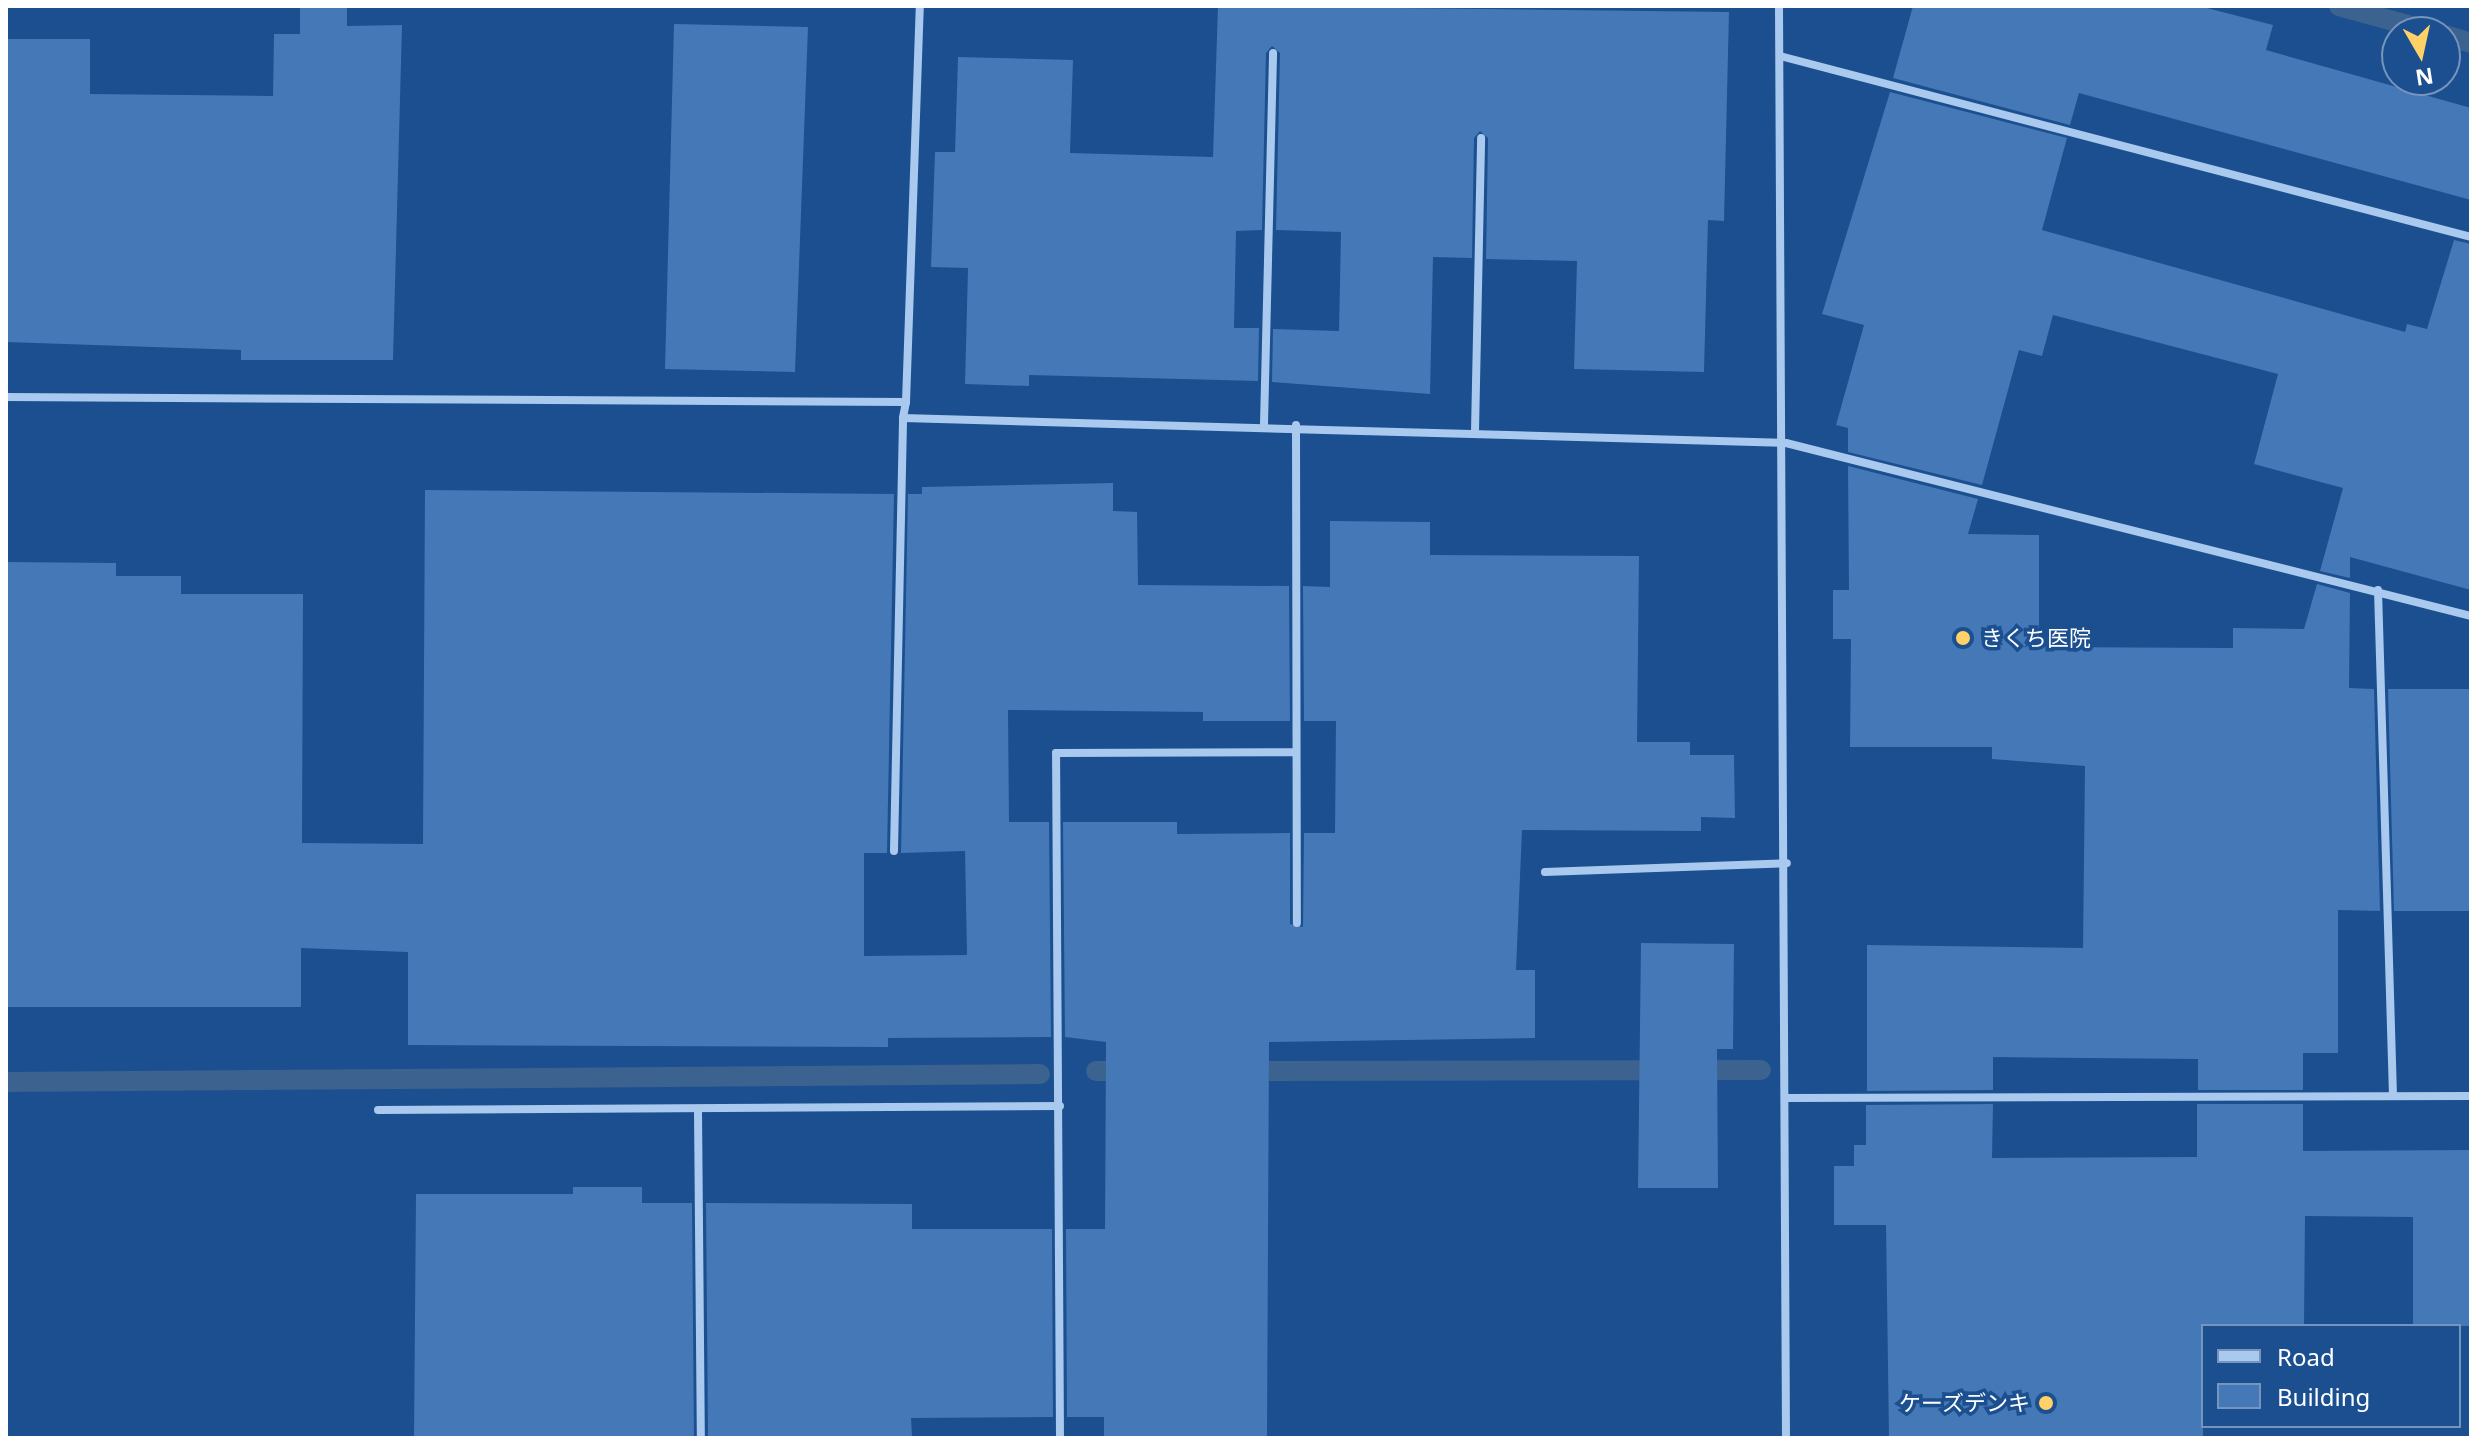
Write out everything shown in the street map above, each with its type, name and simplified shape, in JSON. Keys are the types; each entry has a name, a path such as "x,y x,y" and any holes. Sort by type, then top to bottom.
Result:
{"street":[{"path":"894,851 903,418 920,6"},
{"path":"1779,6 1786,443 1786,1438"},
{"path":"1264,424 1273,53"},
{"path":"1780,56 2471,237"},
{"path":"1475,431 1481,138"},
{"path":"6,397 906,402"},
{"path":"903,418 1264,424 1786,443 2378,590 2471,616"},
{"path":"1296,425 1297,923"},
{"path":"2378,590 2393,1096"},
{"path":"1060,1438 1056,753 1296,752"},
{"path":"1545,872 1787,863"},
{"path":"1786,1098 2471,1096"},
{"path":"378,1110 698,1111 1060,1106"},
{"path":"698,1111 701,1438"}],"building":[{"path":"300,6 347,6 347,26 402,25 393,360 241,360 241,350 6,342 6,39 90,39 90,94 273,96 274,34 300,34"},
{"path":"1218,6 1729,12 1724,221 1708,220 1704,372 1574,369 1577,261 1486,259 1488,138 1480,131 1474,138 1472,258 1433,257 1430,394 1272,382 1273,329 1339,331 1341,232 1276,230 1280,53 1272,46 1266,53 1262,230 1236,231 1234,328 1259,328 1258,381 1029,375 1029,386 965,384 968,268 931,267 935,152 955,152 958,57 1073,60 1070,153 1213,157"},
{"path":"1913,6 2199,6 2273,25 2266,50 2381,83 2381,96 2429,96 2471,108 2471,200 2079,93 2070,125 1893,78"},
{"path":"674,24 808,27 795,372 665,369"},
{"path":"1890,92 2067,138 2042,230 2405,332 2407,324 2427,329 2454,240 2471,244 2471,590 2350,557 2350,578 2320,571 2343,488 2254,464 2278,374 2053,315 2042,356 2019,350 1982,485 1848,452 1848,428 1836,425 1864,325 1822,314"},
{"path":"1848,466 1978,499 1968,534 2039,535 2039,647 2233,648 2233,628 2304,629 2317,584 2350,593 2349,688 2374,689 2380,911 2338,910 2338,1053 2303,1053 2303,1090 2198,1090 2198,1059 1993,1057 1993,1090 1867,1091 1867,945 2083,948 2085,766 1992,759 1992,747 1850,747 1851,639 1833,639 1833,590 1849,590"},
{"path":"1113,483 1113,511 1137,512 1138,585 1289,586 1290,721 1203,721 1203,712 1008,710 1009,822 1049,822 1051,1037 888,1038 888,1047 408,1045 408,952 301,948 301,1007 6,1007 6,562 116,563 116,576 181,576 181,594 303,594 302,843 423,844 425,490 894,494 887,853 864,853 864,956 967,955 965,851 901,853 908,494 922,494 922,487"},
{"path":"1330,521 1430,522 1430,555 1639,556 1637,742 1690,742 1690,755 1734,755 1735,818 1701,817 1701,831 1522,830 1516,970 1535,970 1535,1038 1269,1042 1267,1438 1104,1438 1104,1417 1067,1417 1066,1229 1105,1229 1106,1042 1065,1037 1063,822 1177,822 1177,834 1290,833 1290,924 1303,927 1304,833 1335,833 1336,721 1304,721 1303,586 1330,587"},
{"path":"2388,689 2471,689 2471,911 2394,911"},
{"path":"1641,943 1734,944 1733,1049 1717,1049 1718,1188 1638,1188"},
{"path":"1993,1104 1992,1158 2197,1157 2197,1104 2303,1104 2303,1151 2471,1150 2471,1326 2413,1324 2413,1217 2305,1216 2304,1324 2201,1324 2203,1438 1889,1438 1886,1225 1834,1225 1834,1166 1854,1166 1854,1145 1866,1145 1866,1105"},
{"path":"573,1187 642,1187 642,1203 692,1203 694,1438 414,1438 416,1194 573,1194"},
{"path":"706,1203 912,1204 912,1229 1052,1229 1053,1417 911,1418 912,1436 708,1438"}],"waterway":[{"path":"2339,6 2381,18"},
{"path":"2461,40 2471,43"},
{"path":"1245,1071 1761,1070"},
{"path":"1096,1071 1133,1071"},
{"path":"6,1082 1040,1074"}],"place":[{"name":"きくち医院","path":"1963,638"},
{"name":"ケーズデンキ","path":"2046,1403"}]}
